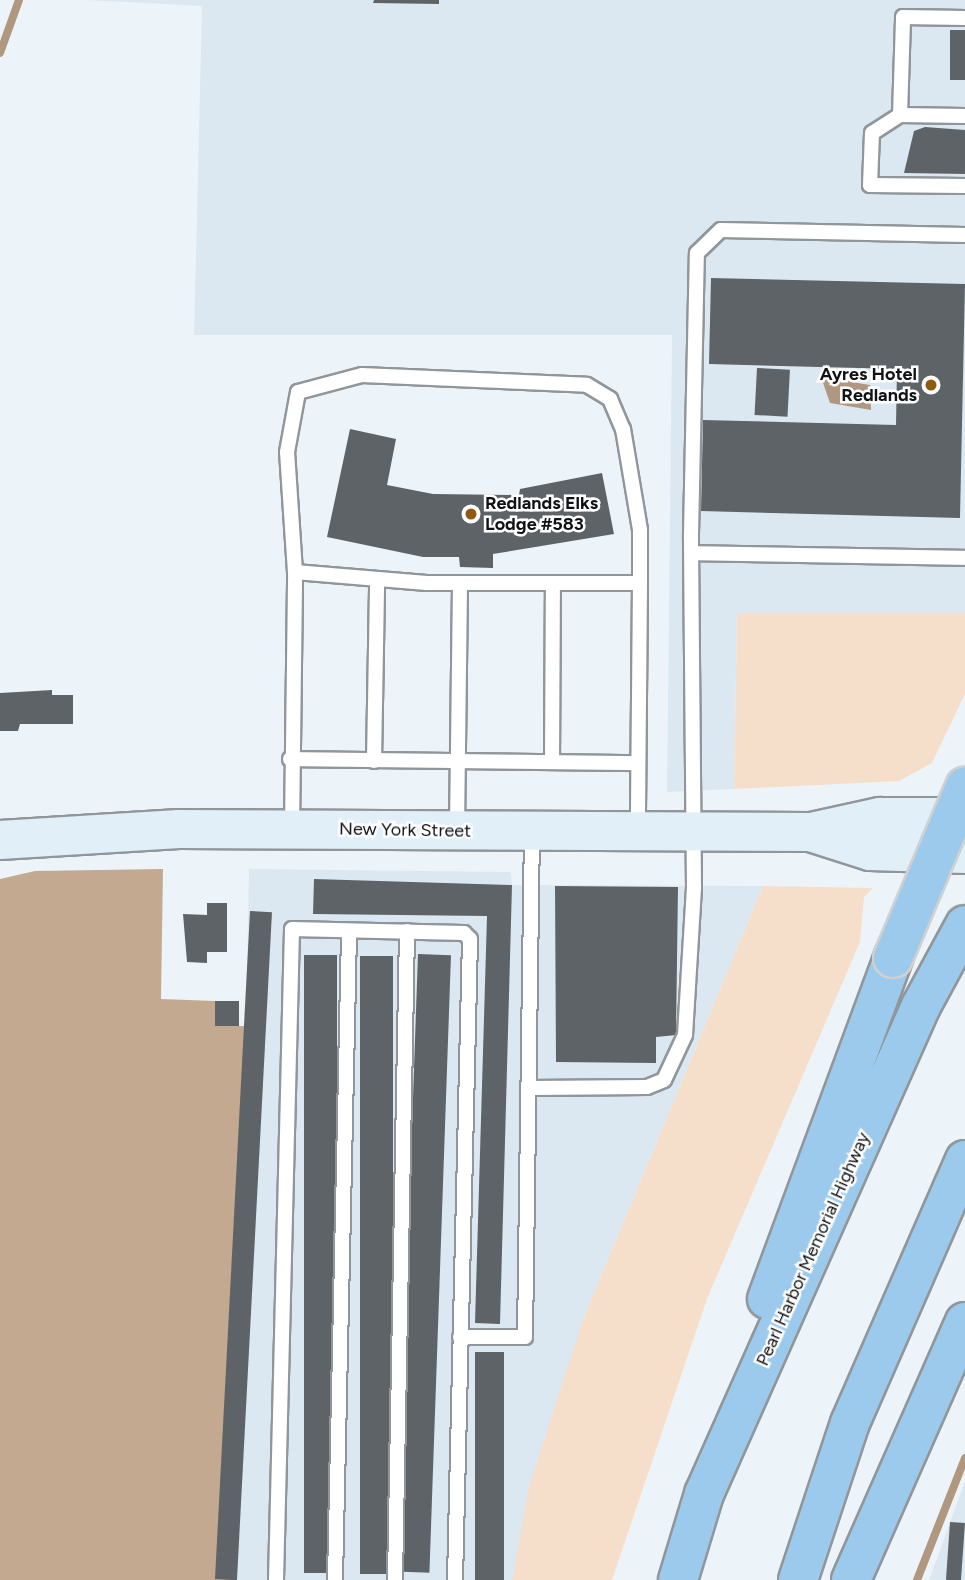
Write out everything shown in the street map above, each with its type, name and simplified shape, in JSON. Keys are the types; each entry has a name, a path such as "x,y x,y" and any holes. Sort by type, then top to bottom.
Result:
{"highway":[{"path":"704,1494 792,1224 893,958 965,787"},
{"name":"Pearl Harbor Memorial Highway","path":"678,1580 704,1494 921,1006 965,925"},
{"path":"798,1580 850,1423 965,1160"},
{"path":"851,1580 965,1322"}],"street":[{"name":"New York Street","path":"0,841 81,831 292,829 811,832 880,817 965,817"},
{"name":"New York Street","path":"811,832 870,851 965,854"}],"lane":[{"path":"900,115 903,18 965,18"},
{"path":"965,116 900,115 872,133 870,185 965,186"},
{"path":"532,1087 647,1087 664,1080 685,1035 692,833 692,553 697,253 721,230 965,234"},
{"path":"292,829 290,759 295,572 287,452 298,392 362,375 587,385 610,399 623,429 640,530 638,833"},
{"path":"692,553 965,558"},
{"path":"295,572 377,581 640,583"},
{"path":"374,761 377,581"},
{"path":"457,831 460,583"},
{"path":"552,762 553,583"},
{"path":"290,759 638,763"},
{"path":"460,1337 525,1337 532,1087 532,831"},
{"path":"276,1580 292,929 464,933 470,939 455,1580"},
{"path":"335,1580 349,931"},
{"path":"395,1580 407,931"}],"shaded area":[{"path":"86,0 965,0 965,613 737,613 734,789 667,792 672,335 194,335 202,6"},
{"path":"821,377 870,385 871,410 830,403"},
{"path":"737,613 965,613 965,694 932,763 899,781 734,789"},
{"path":"163,869 161,999 215,1001 215,1026 245,1026 235,1580 0,1580 0,879 35,871"},
{"path":"249,869 511,872 512,885 763,886 582,1322 513,1580 235,1580"},
{"path":"763,886 873,888 864,897 860,942 707,1299 612,1580 512,1580 529,1487 582,1322"},
{"path":"965,1481 965,1580 929,1580"}],"building":[{"path":"374,0 439,0 439,4 373,3"},
{"path":"950,30 965,30 965,80 950,80"},
{"path":"925,127 965,130 965,174 904,173 914,131"},
{"name":"Ayres Hotel Redlands","path":"711,278 965,284 960,518 701,511 703,420 896,425 897,369 709,364"},
{"path":"757,368 790,370 787,417 755,415"},
{"name":"Redlands Elks Lodge #583","path":"350,429 396,439 387,485 433,494 519,495 520,489 602,473 614,534 493,554 493,568 460,567 459,557 423,557 327,537"},
{"path":"52,690 52,695 73,695 73,724 20,724 18,731 0,731 0,693"},
{"path":"314,879 512,885 500,1324 475,1323 487,916 313,914"},
{"path":"555,886 678,887 676,1035 656,1037 656,1063 556,1062"},
{"path":"207,903 227,903 227,952 207,952 207,963 187,962 183,914 207,915"},
{"path":"250,911 272,912 237,1580 215,1579"},
{"path":"418,954 451,955 429,1573 396,1572"},
{"path":"304,955 337,955 337,1573 304,1573"},
{"path":"360,956 393,956 393,1574 360,1574"},
{"path":"215,1001 239,1001 239,1026 215,1026"},
{"path":"475,1352 504,1352 504,1580 475,1580"},
{"path":"950,1522 965,1523 961,1580 946,1580"}],"waterway":[{"path":"0,53 19,0"},
{"path":"917,1580 965,1458"}],"place":[{"name":"Ayres Hotel Redlands","path":"931,385"},
{"name":"Redlands Elks Lodge #583","path":"471,514"}]}
